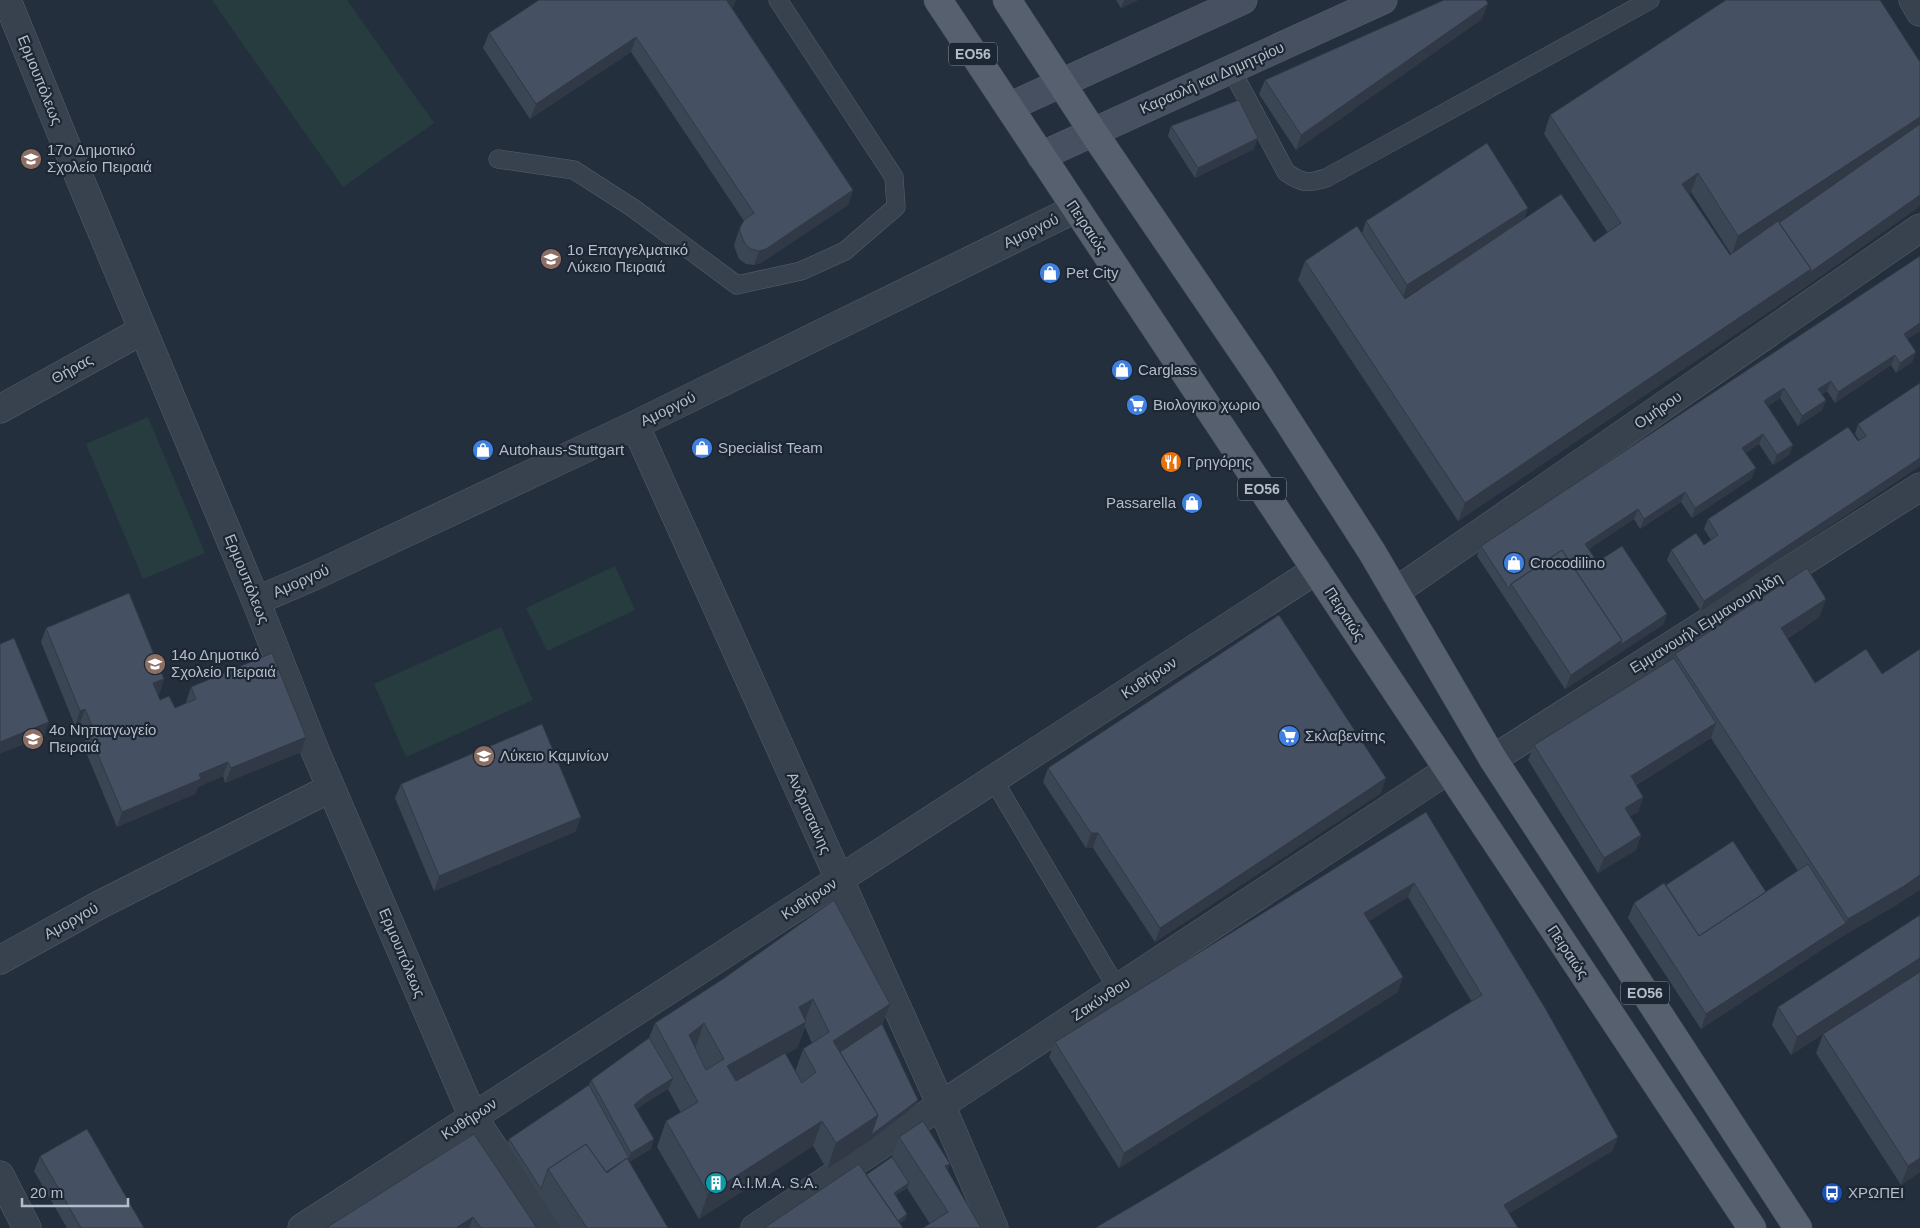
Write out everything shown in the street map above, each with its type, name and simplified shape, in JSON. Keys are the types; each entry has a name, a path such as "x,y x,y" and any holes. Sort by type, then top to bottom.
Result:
{"main road":[{"name":"Πειραιώς","path":"938,0 1752,1228"},
{"name":"ΕΟ56","path":"1007,0 1093,132 1259,376 1372,552 1493,759 1798,1228"},
{"path":"1009,107 1243,0"},
{"name":"Καραολή και Δημητρίου","path":"1041,156 1383,0"}],"street":[{"name":"Ερμουπόλεως","path":"8,0 256,601 331,788 473,1117 546,1228"},
{"path":"1913,0 1920,12"},
{"name":"Αμοργού","path":"256,601 314,576 635,425 1075,209"},
{"name":"Ομήρου","path":"1395,592 1920,228"},
{"name":"Θήρας","path":"0,409 143,330"},
{"name":"Ανδριτσαίνης","path":"635,425 941,1105 994,1228"},
{"name":"Εμμανουήλ Εμμανουηλίδη","path":"1493,759 1920,487"},
{"name":"Κυθήρων","path":"302,1228 1316,570"},
{"name":"Ζακύνθου","path":"755,1228 1448,770"},
{"name":"Αμοργού","path":"0,960 102,904 331,788"},
{"path":"0,1175 27,1228"}],"lane":[{"path":"498,159 574,170 634,208 737,285 800,272 844,251 896,207 894,177 778,0"},
{"path":"1231,70 1286,172 1298,180 1312,182 1326,178 1650,0"},
{"path":"993,779 1117,988"}],"green space":[{"path":"212,0 347,0 434,123 343,187"},
{"path":"148,417 205,553 143,579 86,444"},
{"path":"615,566 635,610 547,651 526,608"},
{"path":"501,627 533,700 406,757 374,684"}],"building":[{"path":"539,0 728,0 853,190 766,249 759,251 751,249 745,244 740,227 745,219 754,213 636,37 536,104 489,33"},
{"path":"1444,0 1486,0 1488,4 1301,135 1265,80"},
{"path":"1726,0 1880,0 1920,62 1920,117 1738,236 1698,173 1682,184 1730,255 1778,221 1811,269 1465,503 1305,261 1357,226 1405,299 1561,194 1594,242 1621,223 1550,115"},
{"path":"1239,100 1258,138 1198,168 1171,126"},
{"path":"1920,124 1920,195 1809,273 1811,269 1779,223"},
{"path":"1487,143 1528,208 1407,285 1366,221"},
{"path":"1920,256 1920,323 1904,334 1916,352 1900,363 1895,355 1838,392 1831,381 1818,389 1826,400 1802,416 1784,388 1764,401 1793,445 1777,455 1763,434 1742,448 1756,468 1695,508 1685,492 1644,519 1638,509 1585,544 1597,562 1622,546 1667,614 1620,645 1622,640 1562,550 1511,584 1509,589 1481,546"},
{"path":"1920,383 1920,458 1704,601 1671,550 1696,533 1704,545 1718,535 1708,519 1848,427 1858,441 1866,436 1858,424"},
{"path":"1562,550 1622,640 1571,675 1511,584"},
{"path":"1807,568 1826,599 1781,628 1815,683 1866,649 1882,674 1920,649 1920,875 1848,919 1675,654"},
{"path":"129,593 164,679 153,683 160,700 169,696 175,708 196,699 191,687 272,653 306,737 231,768 228,762 199,774 201,779 122,812 88,731 93,728 85,709 80,711 46,628"},
{"path":"1279,615 1386,778 1160,928 1098,833 1091,833 1048,768"},
{"path":"14,638 49,722 0,742 0,644"},
{"path":"1674,658 1716,723 1631,776 1643,797 1625,808 1641,835 1604,858 1534,745"},
{"path":"542,724 581,817 439,876 401,784"},
{"path":"1426,812 1545,1008 1618,1137 1504,1205 1518,1228 1095,1228 1482,995 1414,883 1364,913 1403,977 1124,1153 1055,1042"},
{"path":"1733,841 1766,892 1699,936 1666,885"},
{"path":"1808,864 1846,923 1706,1014 1634,903 1664,883 1699,936"},
{"path":"834,900 890,1004 833,1041 878,1115 836,1143 822,1121 708,1194 666,1121 698,1102 655,1023 723,979","holes":["813,999 829,1032 803,1049 816,1072 802,1083 785,1053 736,1081 727,1066 806,1022 799,1007","704,1023 724,1059 706,1070 689,1035"]},
{"path":"1920,915 1920,958 1797,1037 1778,1007"},
{"path":"1920,972 1920,1158 1908,1166 1823,1034"},
{"path":"882,1024 918,1100 871,1135 878,1115 840,1052"},
{"path":"649,1038 673,1078 634,1105 654,1139 631,1153 591,1080"},
{"path":"589,1085 629,1158 606,1172 586,1144 548,1169 541,1189 509,1139"},
{"path":"923,1121 950,1164 945,1166 981,1228 923,1228 948,1212 899,1137"},
{"path":"87,1129 144,1228 81,1228 40,1156"},
{"path":"474,1134 537,1228 481,1228 473,1217 456,1228 326,1228"},
{"path":"586,1144 607,1173 627,1158 668,1228 587,1228 548,1169"},
{"path":"892,1157 909,1183 894,1193 907,1214 898,1221 866,1175"},
{"path":"859,1164 903,1228 764,1228"}],"place":[{"name":"17ο Δημοτικό Σχολείο Πειραιά","path":"31,159"},
{"name":"1ο Επαγγελματικό Λύκειο Πειραιά","path":"551,259"},
{"name":"Pet City","path":"1050,273"},
{"name":"Carglass","path":"1122,370"},
{"name":"Βιολογικο χωριο","path":"1137,405"},
{"name":"Specialist Team","path":"702,448"},
{"name":"Autohaus-Stuttgart","path":"483,450"},
{"name":"Γρηγόρης","path":"1171,462"},
{"name":"Passarella","path":"1192,503"},
{"name":"Crocodilino","path":"1514,563"},
{"name":"14ο Δημοτικό Σχολείο Πειραιά","path":"155,664"},
{"name":"Σκλαβενίτης","path":"1289,736"},
{"name":"4ο Νηπιαγωγείο Πειραιά","path":"33,739"},
{"name":"Λύκειο Καμινίων","path":"484,756"},
{"name":"A.I.M.A. S.A.","path":"716,1183"},
{"name":"ΧΡΩΠΕΙ","path":"1832,1193"}]}
